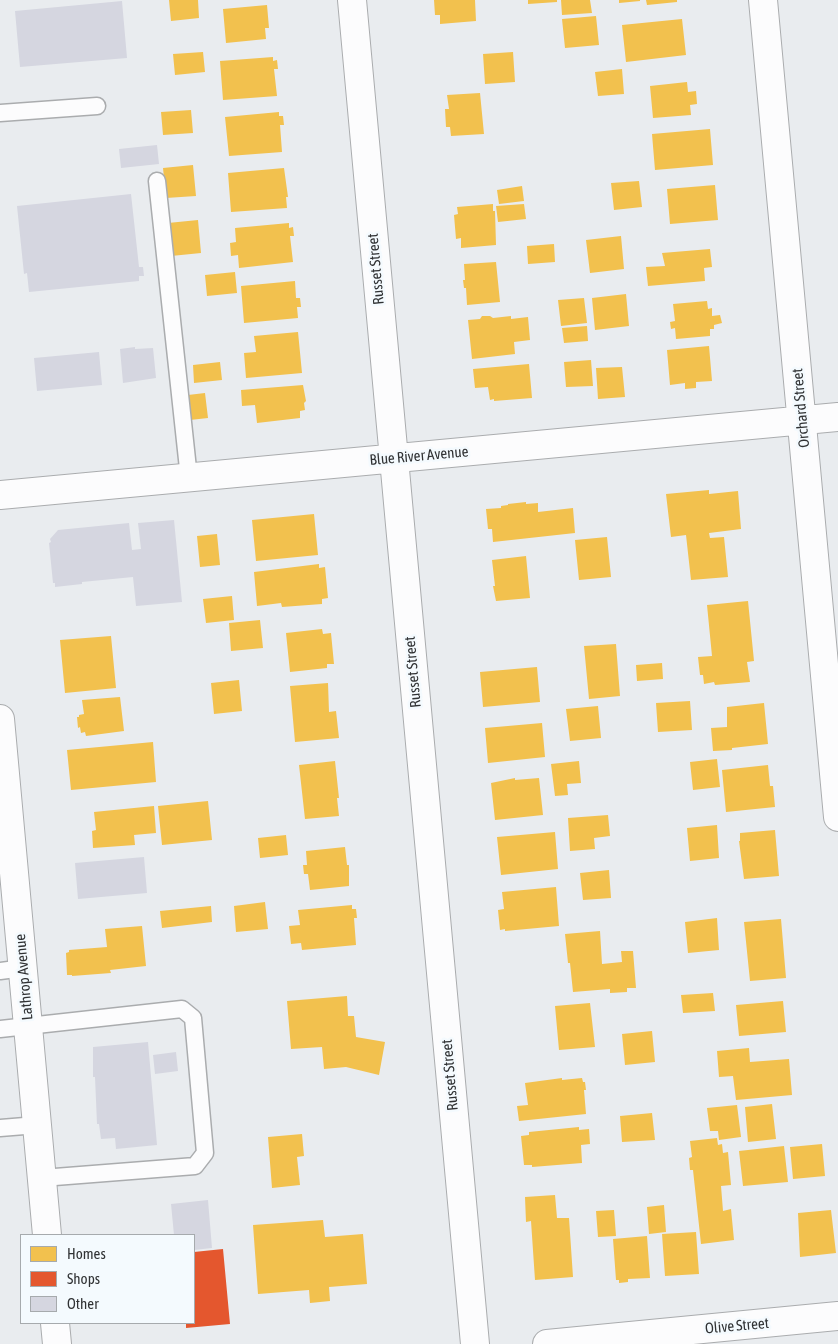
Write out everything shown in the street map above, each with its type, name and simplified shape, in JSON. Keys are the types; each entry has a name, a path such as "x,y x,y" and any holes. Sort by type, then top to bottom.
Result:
{"street":[{"name":"Russet Street","path":"352,0 475,1344"},
{"name":"Orchard Street","path":"763,0 838,817"},
{"name":"Blue River Avenue","path":"0,495 838,417"},
{"name":"Lathrop Avenue","path":"0,718 12,970 28,1025 47,1234"},
{"name":"Olive Street","path":"547,1344 838,1316"},
{"path":"55,1324 57,1344"}],"lane":[{"path":"0,113 97,106"},
{"path":"157,181 189,478"},
{"path":"0,1028 182,1009 192,1018 205,1153 195,1166 42,1178"},
{"path":"0,1128 37,1125"}],"building: Homes":[{"path":"169,0 198,0 199,18 171,21"},
{"path":"434,0 475,0 476,21 440,24 440,15 435,15"},
{"path":"528,0 557,0 557,2 528,4"},
{"path":"561,0 590,0 592,13 562,15"},
{"path":"619,0 640,0 640,1 619,3"},
{"path":"646,0 677,0 677,2 647,5"},
{"path":"267,5 269,28 265,28 266,39 226,43 223,9"},
{"path":"596,16 599,45 565,48 562,19"},
{"path":"682,19 686,55 626,62 622,25"},
{"path":"203,52 205,72 175,75 173,54"},
{"path":"513,52 515,82 485,84 483,54"},
{"path":"273,57 273,61 277,60 278,69 274,69 277,96 223,100 220,61"},
{"path":"622,69 624,94 598,96 595,72"},
{"path":"687,82 688,92 696,91 697,104 690,105 691,115 653,118 650,86"},
{"path":"480,93 484,134 451,136 450,127 446,127 445,109 449,109 447,95"},
{"path":"191,110 193,133 163,135 161,112"},
{"path":"279,112 279,116 283,116 284,125 280,125 282,152 229,156 225,117"},
{"path":"710,129 713,165 655,170 652,134"},
{"path":"193,165 196,196 166,198 163,168"},
{"path":"284,168 288,197 286,197 287,208 231,212 228,173"},
{"path":"639,181 642,207 614,210 611,183"},
{"path":"715,185 718,220 670,224 667,189"},
{"path":"522,186 524,201 499,204 497,190"},
{"path":"493,204 496,245 461,248 461,238 456,239 454,215 458,214 457,207"},
{"path":"524,204 526,219 498,222 496,206"},
{"path":"198,220 201,253 171,256 168,223"},
{"path":"289,223 289,228 293,227 294,236 290,236 293,262 239,268 238,255 231,256 230,243 236,242 235,228"},
{"path":"621,236 624,269 590,273 586,240"},
{"path":"554,244 555,262 528,264 527,246"},
{"path":"710,249 712,267 704,268 705,281 648,286 646,267 665,266 662,253"},
{"path":"496,262 500,302 467,305 466,288 464,288 463,280 465,280 464,264"},
{"path":"235,272 237,293 207,296 205,275"},
{"path":"295,281 296,298 300,298 301,307 297,307 298,318 244,323 241,286"},
{"path":"626,294 629,326 595,330 592,298"},
{"path":"584,298 587,323 561,326 558,300"},
{"path":"707,301 708,309 712,308 712,316 720,315 722,323 714,325 714,329 710,329 710,336 676,339 675,328 671,329 670,322 675,321 673,304"},
{"path":"482,316 493,318 511,316 511,319 528,317 530,340 514,342 515,354 472,359 468,320 480,319"},
{"path":"587,326 588,341 564,343 562,328"},
{"path":"298,332 302,373 246,378 244,353 256,352 254,336"},
{"path":"709,346 712,381 696,382 696,388 685,389 685,383 670,385 667,350"},
{"path":"591,360 593,386 566,387 564,362"},
{"path":"220,362 222,380 194,383 193,365"},
{"path":"529,364 532,398 494,401 494,399 490,400 488,387 475,388 473,369"},
{"path":"622,367 625,397 598,399 596,368"},
{"path":"303,385 306,401 304,403 305,410 300,411 300,418 257,423 255,405 242,406 241,390"},
{"path":"205,393 208,418 190,420 188,395"},
{"path":"709,490 709,494 738,491 741,529 709,533 710,538 724,537 728,577 691,580 686,535 671,537 666,494"},
{"path":"526,502 526,504 538,503 538,512 573,508 575,533 493,542 492,529 488,529 486,509 501,508 501,506 508,504"},
{"path":"314,514 318,555 256,561 252,520"},
{"path":"217,534 220,565 200,567 197,536"},
{"path":"607,537 611,577 579,580 575,540"},
{"path":"526,556 530,598 496,601 493,586 495,586 492,560"},
{"path":"319,564 319,568 325,567 328,598 322,599 322,604 282,607 281,603 257,606 254,572"},
{"path":"232,596 234,620 206,623 203,599"},
{"path":"748,601 754,661 747,662 750,682 715,685 714,682 704,684 703,675 700,675 698,657 712,656 707,605"},
{"path":"260,620 263,648 231,651 229,623"},
{"path":"322,629 323,634 331,633 334,664 327,664 327,668 290,672 286,633"},
{"path":"111,636 116,688 65,693 60,640"},
{"path":"616,644 620,696 589,699 584,646"},
{"path":"662,663 663,679 637,681 636,665"},
{"path":"537,667 540,702 483,707 480,672"},
{"path":"239,680 242,711 214,714 211,683"},
{"path":"328,683 329,712 336,711 339,738 295,742 290,686"},
{"path":"120,697 124,731 86,736 85,732 81,733 80,727 78,728 77,717 84,714 82,700"},
{"path":"690,701 692,730 658,732 656,703"},
{"path":"764,703 768,744 713,751 711,728 727,727 727,707"},
{"path":"598,706 601,738 570,741 566,709"},
{"path":"542,723 545,757 488,763 485,728"},
{"path":"153,742 156,782 71,790 67,750"},
{"path":"717,759 720,787 693,790 690,762"},
{"path":"335,761 339,816 305,819 299,765"},
{"path":"579,761 581,783 567,784 568,795 555,796 551,764"},
{"path":"768,765 775,807 726,812 722,770"},
{"path":"515,778 515,780 539,778 543,815 495,820 491,783"},
{"path":"208,801 212,840 162,845 158,806"},
{"path":"154,806 156,833 134,835 135,845 93,848 92,831 96,830 94,812"},
{"path":"608,815 610,836 594,838 595,849 570,851 568,818"},
{"path":"717,825 719,858 690,861 687,828"},
{"path":"775,830 779,876 744,879 739,841 740,833"},
{"path":"555,832 558,869 501,875 497,837"},
{"path":"286,835 288,855 260,858 258,838"},
{"path":"345,847 347,865 349,865 349,886 310,890 308,874 304,874 303,865 307,865 306,851"},
{"path":"609,870 611,898 583,900 580,873"},
{"path":"556,887 559,926 500,930 498,910 504,909 502,892"},
{"path":"265,902 268,929 236,932 234,906"},
{"path":"352,905 352,909 356,909 357,918 354,918 356,945 302,950 301,943 291,944 289,926 300,925 298,910"},
{"path":"211,906 212,922 162,928 160,911"},
{"path":"717,918 719,950 688,953 685,922"},
{"path":"781,919 786,978 750,981 744,922"},
{"path":"142,926 146,966 110,970 111,973 67,975 66,953 69,950 107,947 105,929"},
{"path":"600,931 602,964 622,962 621,951 633,951 636,988 627,988 627,992 610,993 610,989 573,992 565,934"},
{"path":"713,993 715,1011 683,1013 681,995"},
{"path":"347,996 348,1016 354,1016 356,1037 385,1042 379,1075 346,1067 324,1069 322,1047 291,1049 287,1001"},
{"path":"783,1001 786,1032 739,1036 736,1005"},
{"path":"590,1003 595,1047 559,1050 555,1006"},
{"path":"652,1031 655,1062 625,1065 622,1034"},
{"path":"749,1048 750,1062 789,1059 792,1095 736,1100 733,1076 719,1077 717,1051"},
{"path":"562,1078 562,1080 582,1078 583,1082 585,1082 586,1114 519,1121 517,1106 528,1105 525,1083"},
{"path":"772,1104 776,1139 748,1142 745,1107"},
{"path":"737,1105 741,1137 719,1140 718,1131 710,1131 707,1108"},
{"path":"652,1113 655,1140 622,1142 620,1116"},
{"path":"579,1127 579,1130 589,1129 590,1144 581,1145 582,1163 532,1167 532,1165 524,1165 521,1136 529,1135 529,1132"},
{"path":"302,1134 304,1156 297,1157 300,1185 272,1188 268,1137"},
{"path":"717,1138 718,1145 722,1144 723,1153 728,1152 731,1185 721,1186 723,1211 731,1209 734,1240 701,1244 693,1170 690,1170 689,1158 692,1157 690,1141"},
{"path":"822,1144 825,1176 793,1179 790,1147"},
{"path":"784,1146 788,1182 743,1186 739,1151"},
{"path":"555,1195 557,1218 569,1218 573,1277 535,1280 531,1221 526,1222 525,1197"},
{"path":"664,1205 666,1232 649,1234 647,1207"},
{"path":"614,1210 616,1236 598,1237 596,1211"},
{"path":"831,1210 836,1253 800,1257 798,1213"},
{"path":"323,1220 325,1237 363,1234 367,1284 329,1287 330,1301 310,1303 309,1290 258,1294 253,1225"},
{"path":"696,1232 699,1274 665,1276 662,1234"},
{"path":"647,1236 650,1278 628,1279 628,1282 619,1283 619,1280 616,1280 613,1239"}],"building: Shops":[{"path":"223,1249 230,1324 186,1328 186,1324 195,1324 195,1252"}],"building: Other":[{"path":"122,1 127,58 20,67 15,11"},
{"path":"157,145 159,164 121,168 119,149"},
{"path":"131,194 139,267 143,267 144,276 139,276 139,281 29,292 27,273 24,274 17,206"},
{"path":"135,347 135,349 153,348 156,378 123,383 120,349"},
{"path":"99,352 102,385 37,391 34,358"},
{"path":"174,520 182,602 136,606 133,577 82,582 82,584 55,587 49,543 58,530 129,523 132,550 141,549 138,523"},
{"path":"144,857 147,893 78,899 75,863"},
{"path":"148,1042 157,1145 116,1149 115,1138 101,1139 99,1124 97,1124 95,1077 93,1077 93,1047"},
{"path":"176,1052 178,1071 155,1074 153,1055"},
{"path":"208,1200 212,1248 195,1250 195,1234 174,1234 171,1204"}]}
